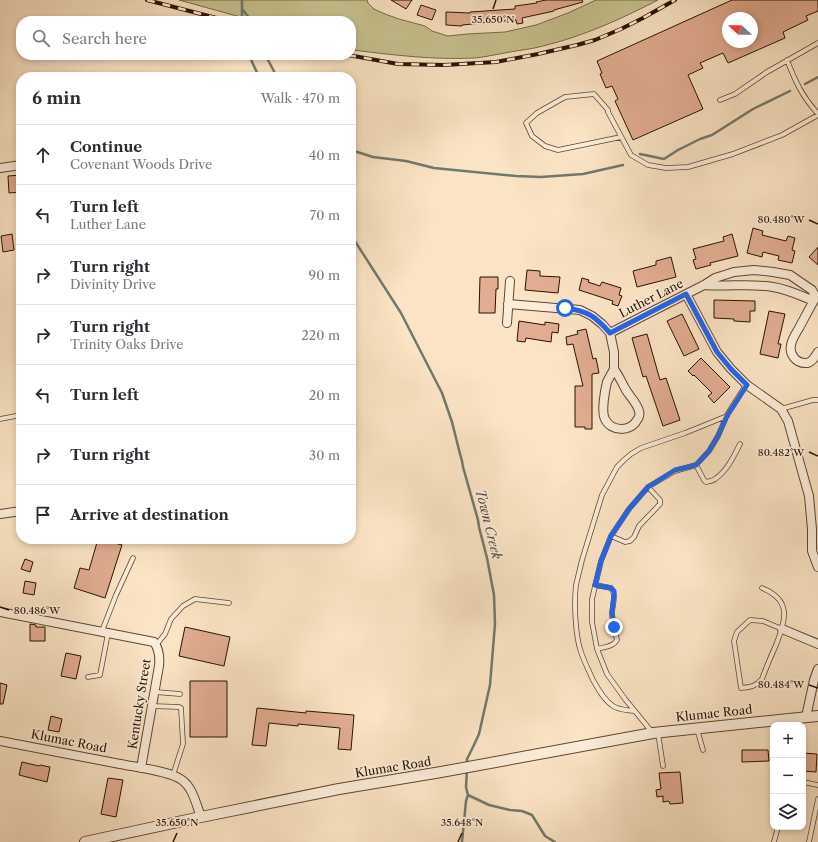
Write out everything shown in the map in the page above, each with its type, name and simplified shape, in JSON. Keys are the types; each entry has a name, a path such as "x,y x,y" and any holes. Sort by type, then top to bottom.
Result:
{"street":[{"path":"0,168 16,166"},
{"name":"Luther Lane","path":"610,333 715,278 734,272 754,270 790,275 812,290 817,297 809,299 787,290 758,285 704,285"},
{"path":"507,323 510,281"},
{"path":"686,294 717,352 747,385 781,409 788,421 809,496 812,529 812,552 818,566"},
{"path":"817,297 791,342 790,352 793,357 806,363 815,358 818,352"},
{"path":"508,304 580,310 592,316 602,324 610,333 614,352 614,369 607,382 603,407 605,419 610,425 618,429 626,429 634,426 640,412 614,369"},
{"path":"0,514 16,512"},
{"path":"0,612 155,643"},
{"path":"782,629 818,644"},
{"name":"Kentucky Street","path":"141,768 160,658 155,643"},
{"path":"803,718 818,669"},
{"name":"Klumac Road","path":"0,741 173,775 188,786 200,817 339,789 482,765 656,733 818,716"},
{"path":"85,842 200,817"}],"lane":[{"path":"720,100 735,94 767,72 818,43"},
{"path":"621,137 558,150 544,146 532,136 526,123 537,113 565,97 594,94 608,110 631,155 648,165 666,168 688,166 733,154 782,135 818,115 802,95 787,60"},
{"path":"663,766 656,733 635,711 607,674 597,649 592,622 592,599 595,585 601,561 611,536 629,509 648,487 675,470 696,465 709,451 727,416 747,385"},
{"path":"781,409 818,400"},
{"path":"0,419 16,416"},
{"path":"635,711 615,707 603,697 597,688 580,651 577,636 575,597 576,584 600,502 606,486 617,468 631,454 641,448 685,433 727,416"},
{"path":"696,465 706,482 714,480 723,472 740,444"},
{"path":"611,536 624,542 630,541 634,537 639,526 660,504 660,500 648,487"},
{"path":"88,677 100,675 105,632 116,595 133,558"},
{"path":"595,585 611,588 614,591 612,613 617,640 610,646 597,649"},
{"path":"762,588 778,597 783,608 784,620 782,629 762,679 758,684 752,687 741,688 734,641 737,632 750,620 763,621 782,629"},
{"name":"Kentucky Street","path":"155,643 165,634 171,620 183,606 195,599 228,603"},
{"path":"154,692 180,694"},
{"path":"152,706 181,708 183,744 173,775"},
{"path":"697,728 704,750"},
{"path":"806,783 818,785"},
{"path":"809,842 818,799"},
{"path":"774,842 777,830"}],"shaded area":[{"path":"179,0 367,0 374,9 385,14 425,26 432,31 448,36 505,32 536,25 568,13 596,0 658,0 602,26 558,42 535,48 474,58 413,57 356,50 356,16 237,16"}],"building":[{"path":"391,0 412,0 406,9"},
{"path":"546,0 582,0 583,2 554,11 522,18 523,23 517,24 516,20 462,26 446,25 446,12 470,13 515,9 515,6 537,3 536,2"},
{"path":"732,0 818,0 818,11 806,16 808,20 783,32 785,38 728,63 723,53 700,63 703,68 688,75 703,109 633,140 615,101 618,99 612,86 606,88 600,74 602,73 597,61"},
{"path":"421,5 436,10 432,20 417,15"},
{"path":"16,175 16,192 9,193 8,176"},
{"path":"753,228 763,231 762,235 786,241 788,236 795,238 792,250 795,251 792,263 778,260 779,256 763,252 762,257 747,253"},
{"path":"12,234 14,250 3,252 1,236"},
{"path":"732,234 738,256 710,263 711,265 696,269 693,260 696,259 693,249 724,241 723,237"},
{"path":"818,247 818,265 809,257"},
{"path":"671,257 676,277 637,287 633,271 656,265 656,261"},
{"path":"527,270 540,271 540,276 560,277 558,293 525,290"},
{"path":"480,277 498,277 495,313 479,313"},
{"path":"582,278 589,280 588,282 600,286 602,282 621,288 619,295 622,296 618,306 612,304 613,301 579,290"},
{"path":"714,300 755,301 755,311 750,311 750,322 734,321 734,319 714,318"},
{"path":"769,311 785,314 778,344 781,344 778,358 760,354"},
{"path":"682,314 699,349 684,356 667,321"},
{"path":"519,321 545,325 545,322 559,324 558,333 552,332 551,342 526,338 525,342 517,341"},
{"path":"586,329 593,359 596,358 599,373 592,374 592,429 575,427 575,386 583,386 573,344 567,345 566,337 578,334 577,331"},
{"path":"647,334 660,380 666,378 680,420 663,426 646,376 643,377 632,338"},
{"path":"701,358 730,387 714,403 708,396 712,393 688,371"},
{"path":"97,544 122,545 105,598 74,588 80,568 89,570"},
{"path":"25,559 33,562 30,572 21,569"},
{"path":"25,581 36,583 34,595 23,593"},
{"path":"30,624 36,625 36,627 45,627 45,641 30,641"},
{"path":"185,627 230,637 224,666 179,656"},
{"path":"66,653 81,656 76,679 61,676"},
{"path":"190,681 227,681 227,737 190,737"},
{"path":"0,683 7,685 3,704 0,704"},
{"path":"257,708 306,713 306,711 354,715 351,750 338,749 340,728 298,724 298,726 269,723 266,746 252,745"},
{"path":"51,716 62,719 59,732 48,730"},
{"path":"742,750 768,750 769,761 742,762"},
{"path":"806,753 817,754 816,772 806,771"},
{"path":"22,762 50,767 47,782 19,775"},
{"path":"680,772 683,803 670,804 669,801 663,802 663,796 657,797 656,790 661,789 659,773"},
{"path":"108,778 123,780 116,817 101,814"}],"waterway":[{"name":"Town Creek","path":"242,0 242,16"},
{"path":"243,10 248,16"},
{"name":"Town Creek","path":"251,60 257,72"},
{"path":"268,60 274,72"},
{"path":"805,84 818,77"},
{"path":"640,154 664,159 678,150 712,135 753,109 790,91"},
{"path":"356,152 373,157 406,161 434,168 516,176 541,177 583,174 623,165"},
{"name":"Town Creek","path":"356,243 401,313 442,393 452,422 487,558 494,595 495,624 490,685 479,734 467,759 467,764"},
{"name":"Town Creek","path":"462,842 466,801 468,795 466,787 467,769"},
{"path":"468,795 489,805 522,811 532,815 545,836 555,842"}],"railway":[{"path":"147,0 209,16"},
{"path":"356,56 398,64 444,65 496,62 538,54 595,40 621,29 675,0"}],"route":[{"path":"565,308 580,310 592,316 610,333 686,294 717,352 747,385 727,416 709,451 696,465 675,470 648,487 629,509 611,536 601,561 595,585 611,588 614,591 612,613 614,627"}]}
